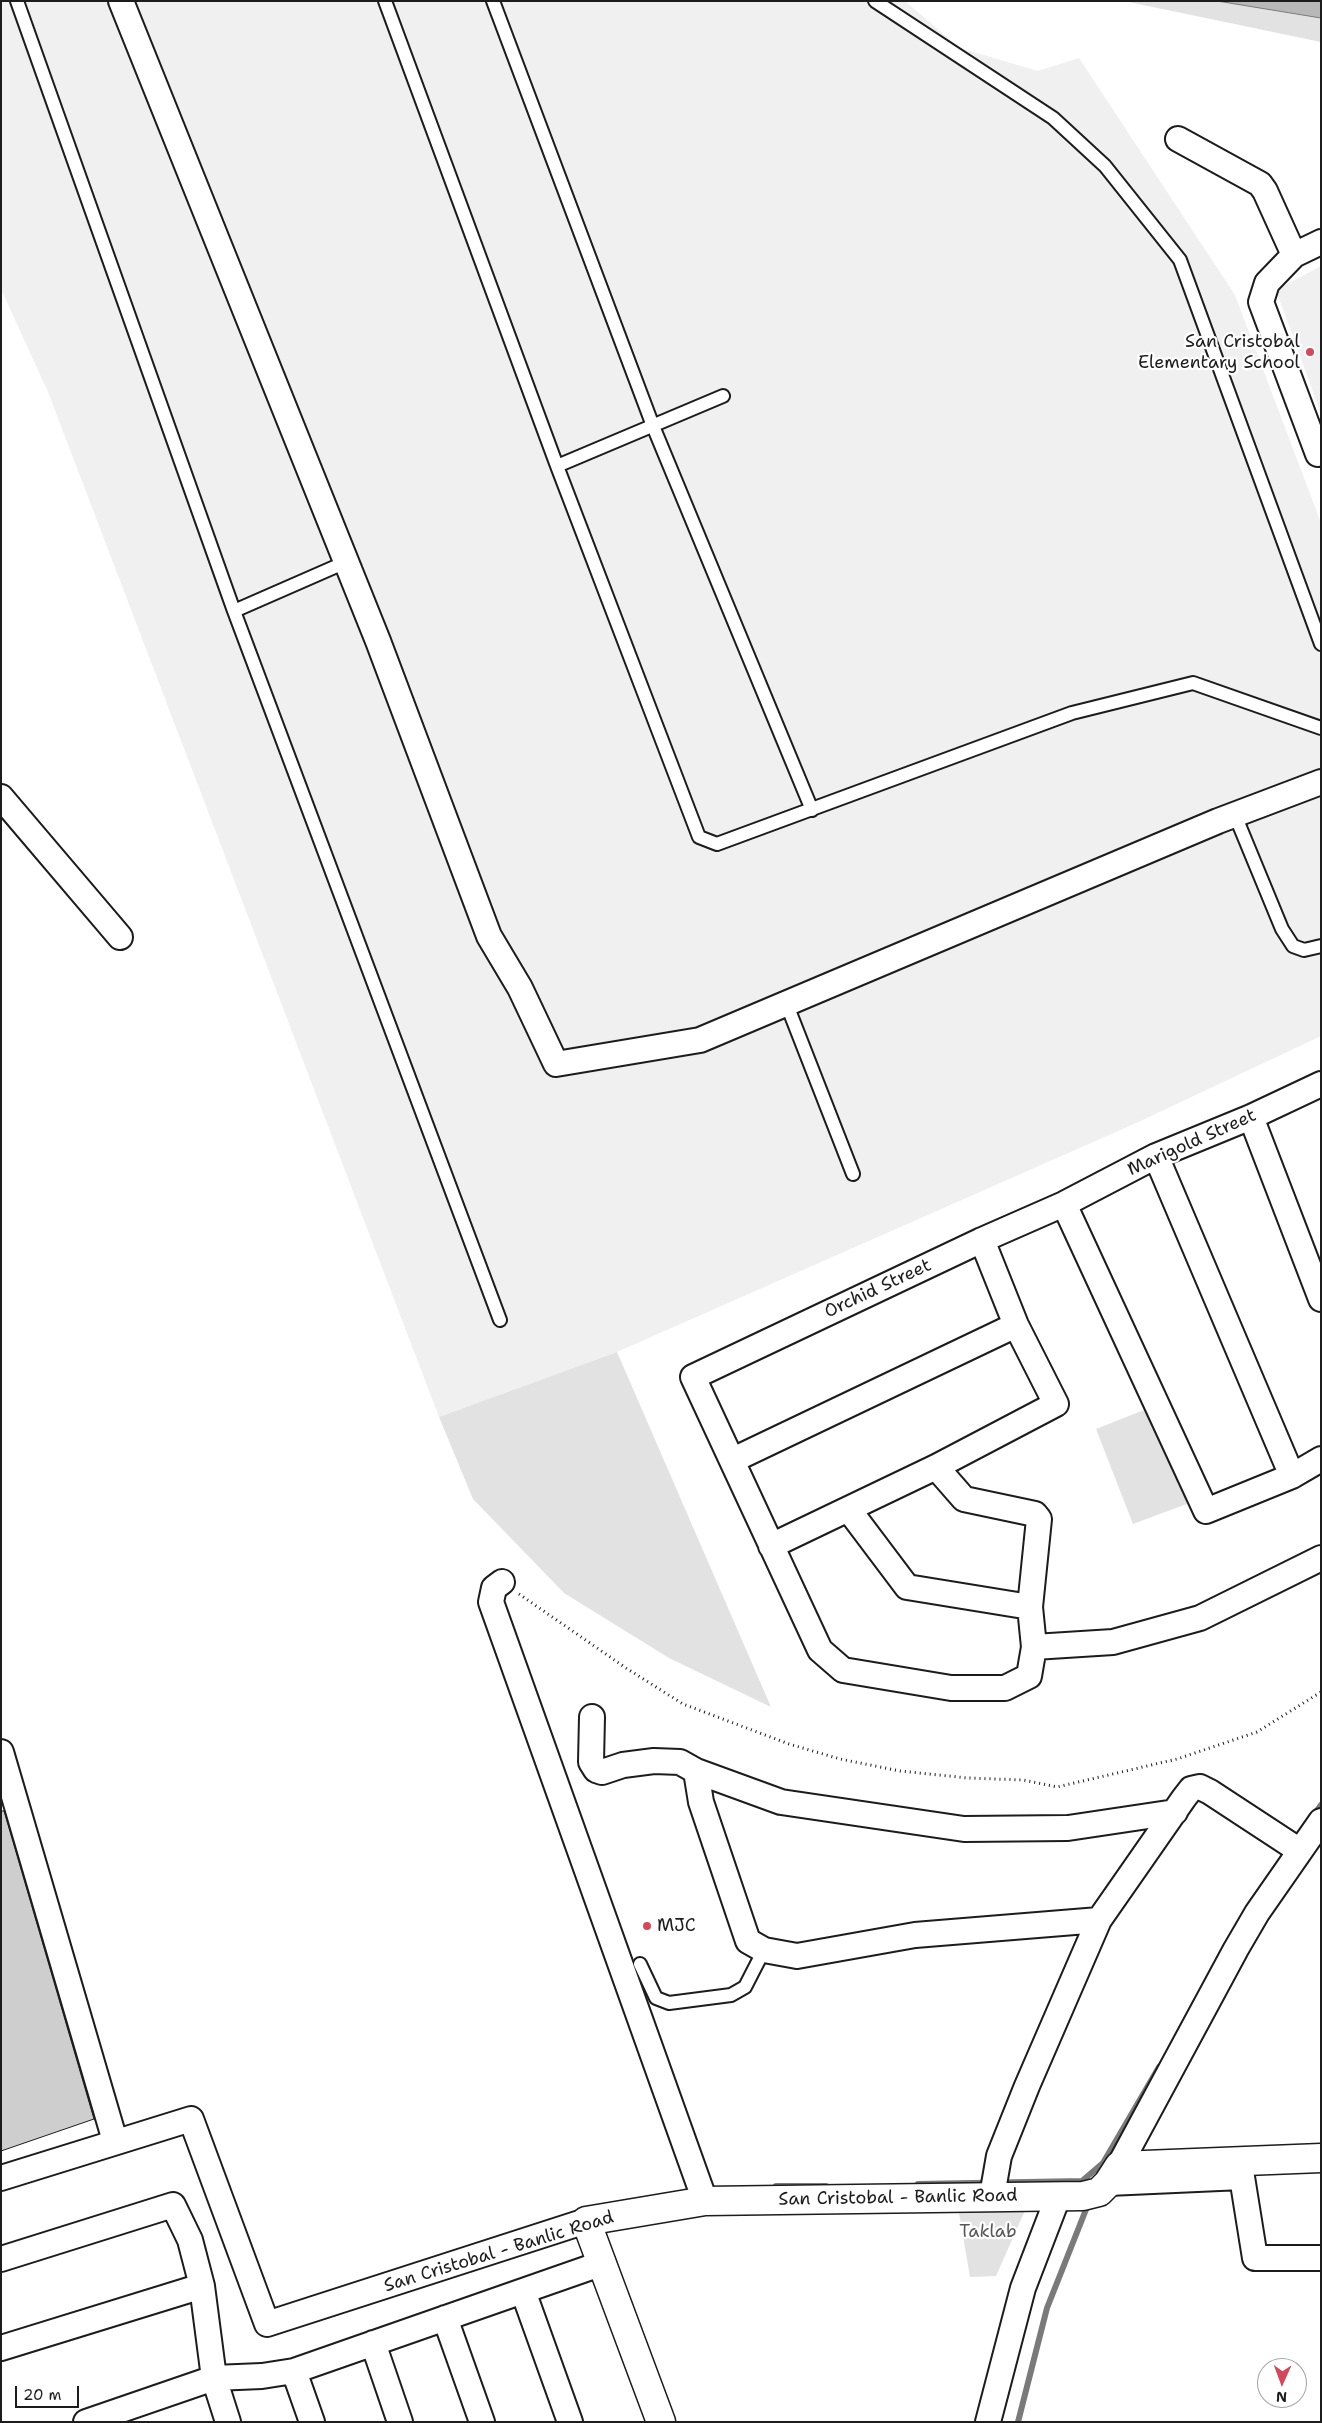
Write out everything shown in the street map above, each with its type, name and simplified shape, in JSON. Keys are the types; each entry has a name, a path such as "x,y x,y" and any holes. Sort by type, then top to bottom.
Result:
{"street":[{"path":"122,1 346,562 490,936 520,988 556,1064 700,1040 788,1005 1235,814 1321,782"},
{"path":"1178,139 1260,184 1294,255"},
{"path":"1318,454 1261,302 1267,283 1294,255 1321,242"},
{"path":"1,797 120,937"},
{"name":"Marigold Street","path":"1064,1204 1156,1156 1251,1117 1320,1085"},
{"path":"1251,1117 1321,1298"},
{"path":"1156,1156 1292,1476"},
{"path":"1064,1204 1206,1511 1292,1476 1321,1459"},
{"name":"Orchid Street","path":"733,1460 692,1377 982,1240 1064,1204"},
{"path":"771,1546 936,1467 1056,1404 1016,1325 982,1240"},
{"path":"936,1467 964,1499 1035,1514 1039,1519 1030,1607 1034,1647 1029,1676 1005,1688 951,1688 843,1670 820,1650 733,1460 1016,1325"},
{"path":"849,1510 907,1587 1030,1607"},
{"path":"1034,1647 1113,1642 1200,1618 1321,1558"},
{"path":"502,1582 494,1588 491,1602 705,2201"},
{"path":"592,1717 591,1762 596,1770 602,1772 623,1765 654,1761 680,1762 696,1771 781,1802 964,1829 1068,1828 1175,1812"},
{"path":"1,1752 115,2141 1,2178"},
{"path":"696,1771 701,1802 748,1941 764,1950 797,1956 916,1935 1099,1920"},
{"path":"992,2196 1003,2147 1099,1920 1192,1789 1200,1787 1210,1792 1300,1851"},
{"path":"1321,1821 1236,1949 1113,2174 1242,2177 1255,2258 1321,2258"},
{"name":"San Cristobal - Banlic Road","path":"115,2141 191,2119 267,2324 586,2221 705,2201 1084,2196 1099,2192 1113,2174 1321,2158"},
{"path":"988,2422 1023,2288 1058,2197"},
{"path":"1,2259 173,2205 190,2240 202,2286 214,2378 228,2422"},
{"path":"586,2221 661,2422"},
{"path":"86,2422 214,2378 262,2376 294,2371 603,2263"},
{"path":"1,2348 202,2286"},
{"path":"523,2291 570,2422"},
{"path":"445,2318 482,2422"},
{"path":"373,2343 400,2422"},
{"path":"294,2371 312,2422"}],"lane":[{"path":"16,1 234,611 500,1320"},
{"path":"385,1 557,466 699,838 717,844 1072,713 1193,683 1321,728"},
{"path":"493,1 653,426 812,810"},
{"path":"875,1 1053,118 1105,166 1180,260 1321,644"},
{"path":"557,466 723,396"},
{"path":"234,611 346,562"},
{"path":"1235,814 1282,929 1293,946 1304,950 1321,946"},
{"path":"788,1005 853,1174"},
{"path":"640,1964 656,1998 669,2003 731,1995 745,1987 764,1950"}],"path":[{"path":"502,1582 536,1607 683,1704 789,1744 840,1759 900,1771 968,1778 1023,1780 1057,1787 1177,1759 1257,1732 1321,1692"}],"shaded area":[{"path":"1,1 905,1 960,48 1038,71 1079,58 1235,295 1321,523 1321,1036 1134,1124 617,1352 439,1417 48,392 1,289"},
{"path":"1217,1 1321,1 1321,18"},
{"name":"San Cristobal Elementary School","path":"1321,266 1321,414 1276,290"}],"green space":[{"path":"1124,1 1217,1 1321,18 1321,42"},
{"path":"617,1352 771,1707 669,1658 564,1593 473,1499 439,1417"},
{"path":"1154,1406 1192,1502 1133,1524 1096,1429"},
{"name":"Taklab","path":"1027,2206 996,2276 970,2277 958,2207"}],"building":[{"path":"1,1811 4,1811 94,2119 1,2151"}],"waterway":[{"path":"1313,1816 1321,1805"},
{"path":"918,2184 1082,2181 1103,2163 1159,2067"},
{"path":"776,2186 826,2186"},
{"path":"1018,2422 1047,2308 1087,2207"}],"place":[{"name":"San Cristobal Elementary School","path":"1310,352"},
{"name":"MJC","path":"647,1926"}]}
